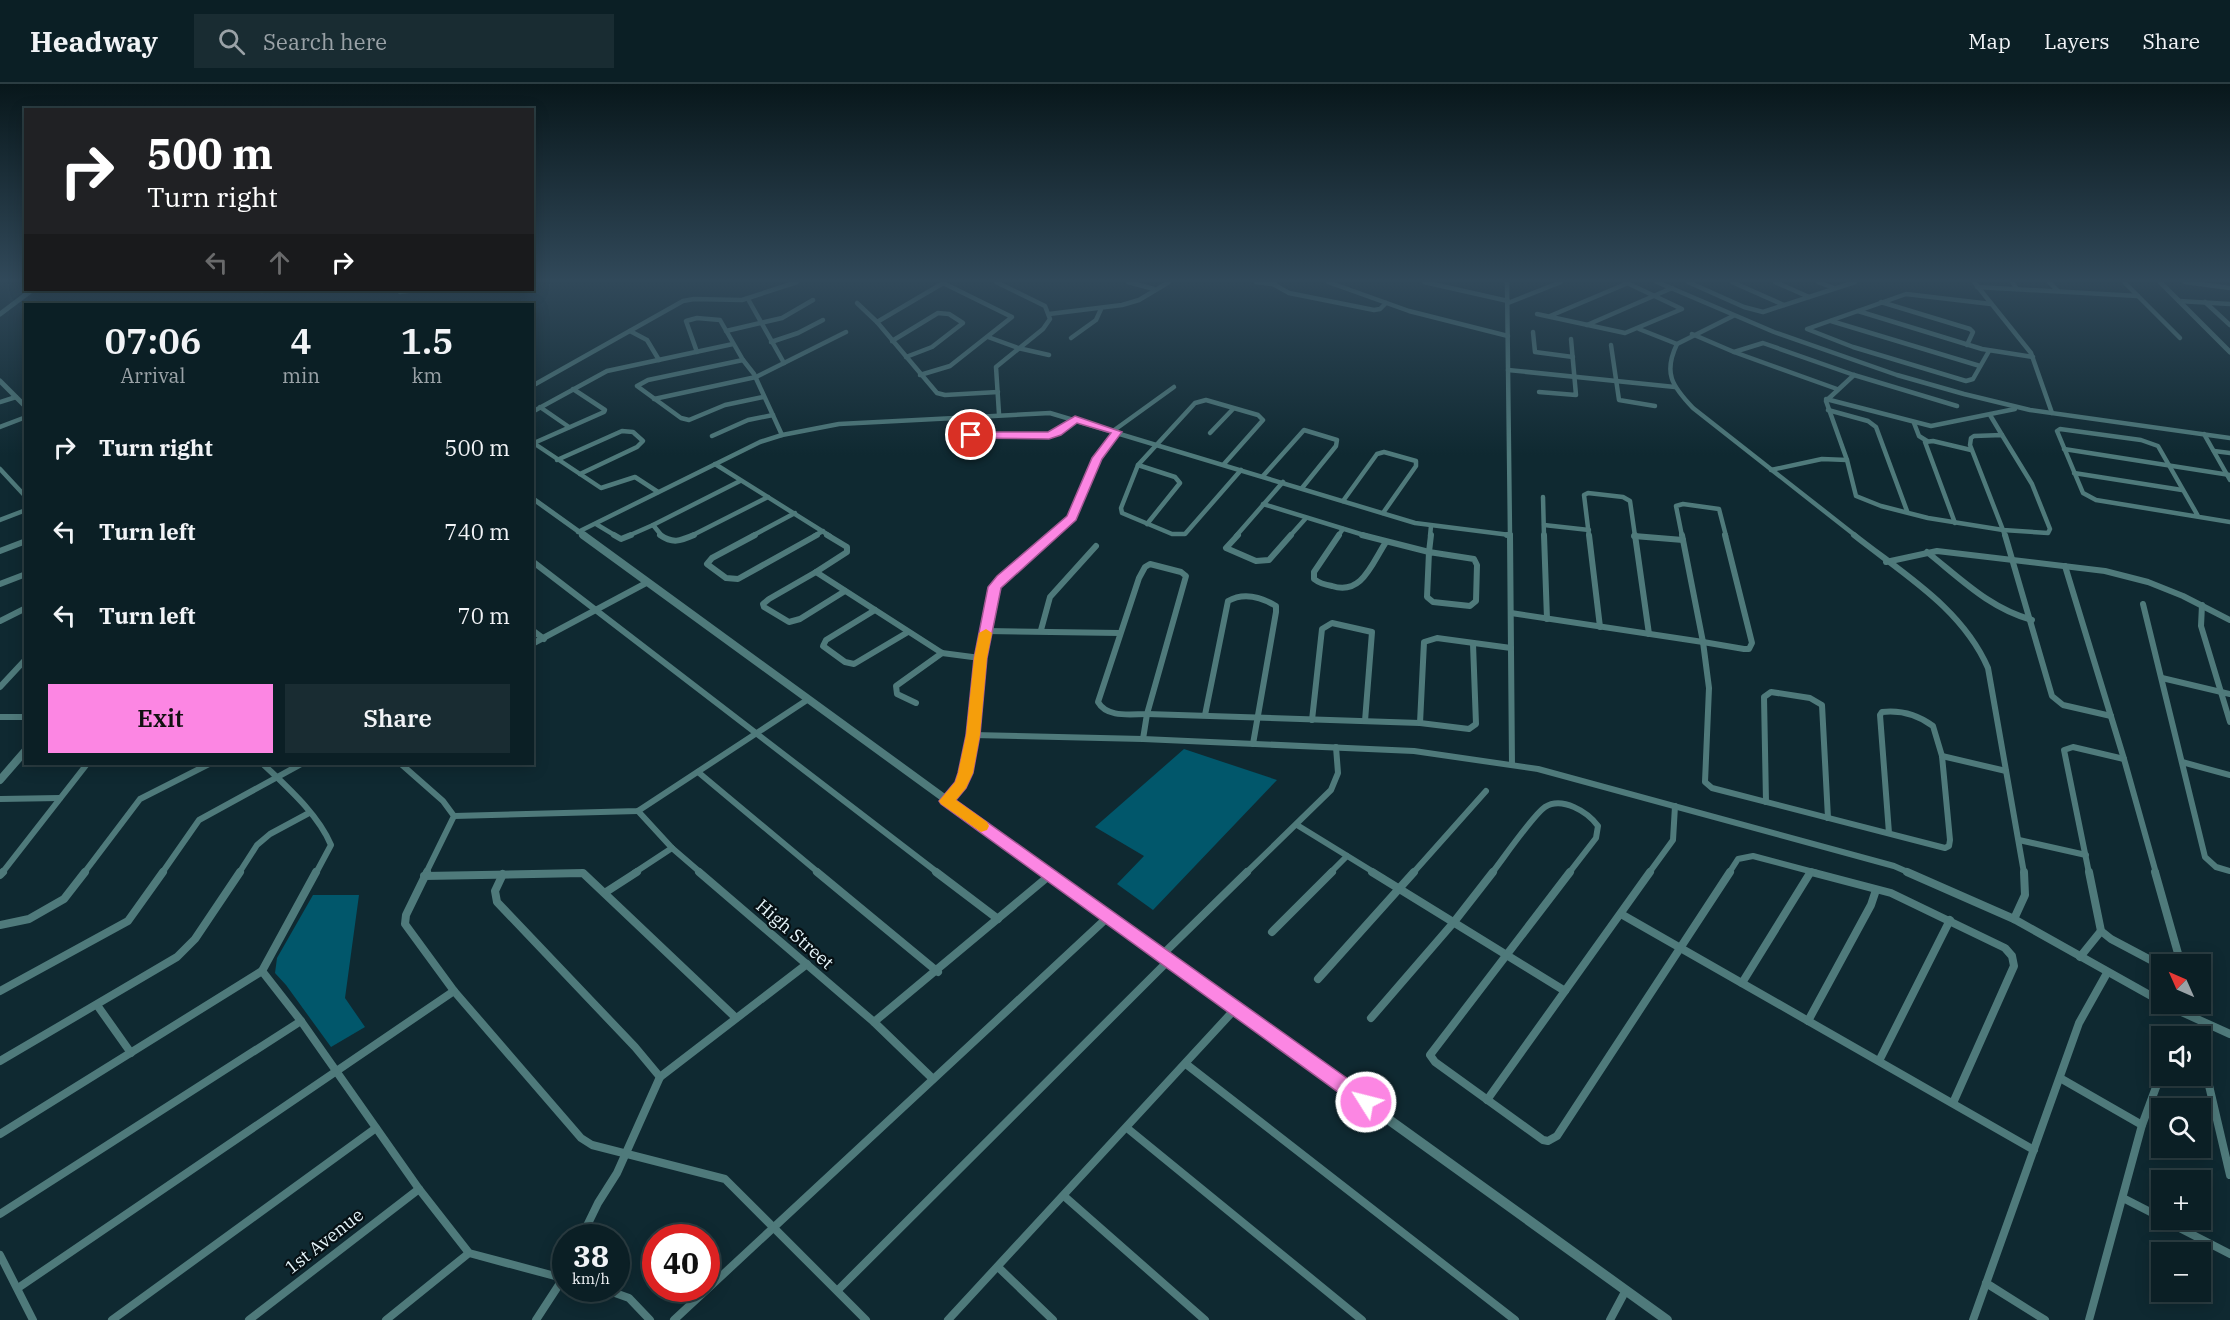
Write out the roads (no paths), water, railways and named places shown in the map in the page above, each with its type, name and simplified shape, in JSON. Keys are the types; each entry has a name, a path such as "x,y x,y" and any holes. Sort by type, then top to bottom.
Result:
{"street":[{"path":"534,386 615,340"},
{"path":"646,340 659,360"},
{"path":"693,340 697,352"},
{"path":"731,340 756,377 782,435"},
{"path":"778,340 771,342 784,363"},
{"path":"654,399 756,377 831,340"},
{"path":"892,340 920,375 940,394 998,393"},
{"path":"906,357 932,347 941,340"},
{"path":"920,375 950,366 984,340"},
{"path":"995,340 1049,355"},
{"path":"999,414 996,367 1028,340"},
{"path":"1508,340 1512,765"},
{"path":"1534,340 1535,352 1573,357"},
{"path":"1539,392 1576,395 1571,340"},
{"path":"1666,340 1677,344"},
{"path":"1683,340 1677,344 1669,357 1668,365 1675,387 1693,408 1950,612 1980,650 1988,668 2026,888 2014,919"},
{"path":"1705,340 1837,389"},
{"path":"1799,340 1897,375 2020,408 2230,438"},
{"path":"1834,340 1966,381 1973,379 1989,351"},
{"path":"1892,340 1980,366"},
{"path":"1949,340 1989,351 2033,357"},
{"path":"1966,345 1969,340"},
{"path":"2020,340 2033,357 2052,413"},
{"path":"2218,340 2230,352"},
{"path":"1734,352 1763,343 1854,375 1957,406"},
{"path":"534,411 607,371 733,344"},
{"path":"1611,345 1615,381 1621,401 1655,406"},
{"path":"743,360 638,384 638,387 681,418 689,420 725,405 763,397"},
{"path":"1508,370 1675,387"},
{"path":"1826,399 1854,375"},
{"path":"0,381 24,405"},
{"path":"946,801 963,779 973,735 980,658 997,583 1072,518 1097,458 1115,431 1153,399 1174,387"},
{"path":"534,442 569,428 605,410 573,389"},
{"path":"0,402 16,397"},
{"path":"1826,399 1937,427 2020,408"},
{"path":"1826,399 1857,497 1955,523 2004,530 2045,533 2050,531 2032,484 1990,415"},
{"path":"1224,465 1263,420 1258,415 1200,400 1138,465 1121,511 1124,515 1177,535 1190,531 1241,470"},
{"path":"540,407 569,428"},
{"path":"1210,433 1233,409"},
{"path":"1828,410 1868,421 1876,427 1907,511"},
{"path":"578,532 715,464 782,435 832,425 1041,412 1075,419 1431,526 1510,535"},
{"path":"712,436 748,420 773,415"},
{"path":"961,416 968,431 975,436 1049,436 1057,433 1075,419"},
{"path":"0,427 24,418"},
{"path":"1914,423 1919,436 1927,441 1971,450"},
{"path":"2198,516 2161,448 2141,440 2060,429 2057,432 2083,493 2092,499 2230,522"},
{"path":"557,460 622,430 633,432 643,441 638,447 580,474"},
{"path":"1263,476 1304,430 1338,440 1336,446 1302,488"},
{"path":"2204,434 2230,480"},
{"path":"2002,435 1974,436 1970,440 1971,450 1989,486 2004,530 2032,620 2052,696 2063,705 2111,716"},
{"path":"1927,441 1925,442 1955,523"},
{"path":"534,443 602,488 635,477 658,492"},
{"path":"2064,449 2228,475"},
{"path":"2214,451 2230,453"},
{"path":"1343,501 1377,453 1384,452 1416,461 1416,466 1383,513"},
{"path":"1771,470 1822,459 1847,460"},
{"path":"715,464 823,531 848,550 816,572 768,599 763,604 764,607 789,622 800,619 845,591"},
{"path":"1138,465 1175,477 1180,483 1147,524"},
{"path":"0,469 24,496"},
{"path":"2074,473 2182,490"},
{"path":"596,524 621,539 740,481"},
{"path":"1283,482 1226,548 1256,561 1269,560 1306,518"},
{"path":"1600,627 1584,495 1590,492 1623,497 1630,501 1649,634"},
{"path":"652,525 670,541 679,542 768,497"},
{"path":"1543,497 1547,619"},
{"path":"534,499 946,801 1668,1320"},
{"path":"1263,504 1386,542 1429,552 1470,557 1477,562 1476,601 1473,604 1466,606 1433,602 1427,597 1429,552 1431,526"},
{"path":"1511,613 1702,642 1744,649 1749,649 1752,645 1721,511 1712,507 1677,505 1676,507 1702,642 1709,688 1705,782 1712,788 1945,848 1950,843 1942,756 1933,726 1917,717 1888,711 1882,712 1889,833"},
{"path":"0,520 24,511"},
{"path":"795,513 712,558 707,564 726,578 738,579 823,531"},
{"path":"1544,525 1589,530"},
{"path":"1343,529 1314,572 1314,579 1318,582 1348,590 1354,589 1386,542"},
{"path":"1634,536 1683,540"},
{"path":"0,551 24,542"},
{"path":"1041,630 1050,597 1096,546"},
{"path":"1886,562 1940,551 2065,566 2135,578 2202,605 2230,620"},
{"path":"1927,552 1999,609 2032,620"},
{"path":"534,563 998,919"},
{"path":"1143,739 1147,714 1186,576 1150,564 1145,567 1139,578 1098,702 1099,706 1109,713 1147,714 1205,715 1256,719 1420,723 1461,729 1473,727 1476,723 1473,644"},
{"path":"2065,566 2124,759 2178,954"},
{"path":"816,572 942,654 980,658"},
{"path":"0,584 24,575"},
{"path":"534,643 648,582"},
{"path":"1205,715 1228,601 1234,596 1243,595 1270,602 1276,606 1253,744"},
{"path":"2143,604 2205,858 2216,867 2230,871"},
{"path":"2202,605 2200,626 2230,722"},
{"path":"0,621 24,609"},
{"path":"875,610 826,640 823,646 845,662 854,664 908,632"},
{"path":"1312,720 1322,630 1332,623 1372,632 1365,721"},
{"path":"986,631 1041,630 1120,633"},
{"path":"534,632 544,639"},
{"path":"1420,723 1424,642 1437,638 1511,648"},
{"path":"916,703 897,694 896,686 942,654"},
{"path":"0,687 24,661"},
{"path":"2162,678 2230,694"},
{"path":"1766,802 1764,696 1771,692 1810,698 1822,705 1828,818"},
{"path":"454,816 638,811 807,700"},
{"path":"0,717 24,717"},
{"path":"973,735 1143,739 1414,751 1538,769 1894,866 2014,919 2151,997"},
{"path":"838,1290 1335,784 1338,773 1336,747"},
{"path":"2124,759 2073,747 2064,750 2102,931 2118,943 2151,960"},
{"path":"0,780 24,752"},
{"path":"1942,756 2006,771"},
{"path":"2182,762 2230,775"},
{"path":"0,875 86,765"},
{"path":"0,925 29,919 64,899 140,799 207,765"},
{"path":"0,1134 262,971 330,849 329,838 264,765"},
{"path":"0,992 128,921 194,824 299,765"},
{"path":"402,765 443,801 454,816"},
{"path":"698,772 938,972"},
{"path":"1318,979 1486,791"},
{"path":"0,799 60,798"},
{"path":"1371,1018 1454,922 1543,808 1560,804 1589,815 1598,826 1596,838 1430,1056 1435,1062 1543,1140 1552,1140 1557,1136 1741,857 1753,856 1899,896 2005,948 2015,959 2014,966 1953,1103"},
{"path":"1487,1101 1673,840 1675,806"},
{"name":"High Street","path":"638,811 672,848 874,1022 933,1079"},
{"path":"0,1060 97,1005 189,947 257,845 270,834 309,813"},
{"path":"454,816 406,915 405,924 454,991 581,1138 592,1145 725,1179 866,1320"},
{"path":"1297,825 1565,992"},
{"path":"2019,840 2086,855"},
{"path":"606,892 672,848"},
{"path":"1272,932 1347,856"},
{"path":"424,876 577,871 587,875 736,1018"},
{"path":"1742,983 1810,873"},
{"path":"503,874 495,891 497,902 635,1047 660,1077"},
{"path":"874,1022 938,972 1050,875"},
{"path":"1808,1021 1871,905 1876,890"},
{"path":"1621,914 2034,1150"},
{"path":"674,1320 1109,916"},
{"path":"1879,1061 1950,920"},
{"path":"2080,957 2102,931"},
{"path":"589,1224 617,1173 660,1077 807,964"},
{"path":"262,971 301,1021 418,1189 469,1253 552,1274"},
{"path":"1973,1320 2082,1017 2107,973"},
{"path":"18,1288 454,991"},
{"path":"97,1005 131,1053"},
{"path":"948,1320 1236,1008"},
{"path":"2187,1014 2230,1034"},
{"path":"0,1214 301,1021"},
{"path":"1185,1064 1515,1320"},
{"path":"2060,1078 2142,1125"},
{"path":"2089,1320 2142,1125 2156,1086"},
{"path":"2209,1086 2230,1175"},
{"path":"112,1320 376,1128"},
{"path":"1127,1128 1362,1320"},
{"name":"1st Avenue","path":"249,1320 418,1189"},
{"path":"1064,1196 1204,1320"},
{"path":"2123,1198 2151,1213"},
{"path":"2184,1230 2230,1254"},
{"path":"386,1320 469,1253"},
{"path":"0,1255 33,1320"},
{"path":"998,1266 1053,1320"},
{"path":"1986,1283 2045,1320"},
{"path":"1610,1320 1626,1290"},
{"path":"536,1320 552,1296"},
{"path":"630,1299 650,1320"}]}
